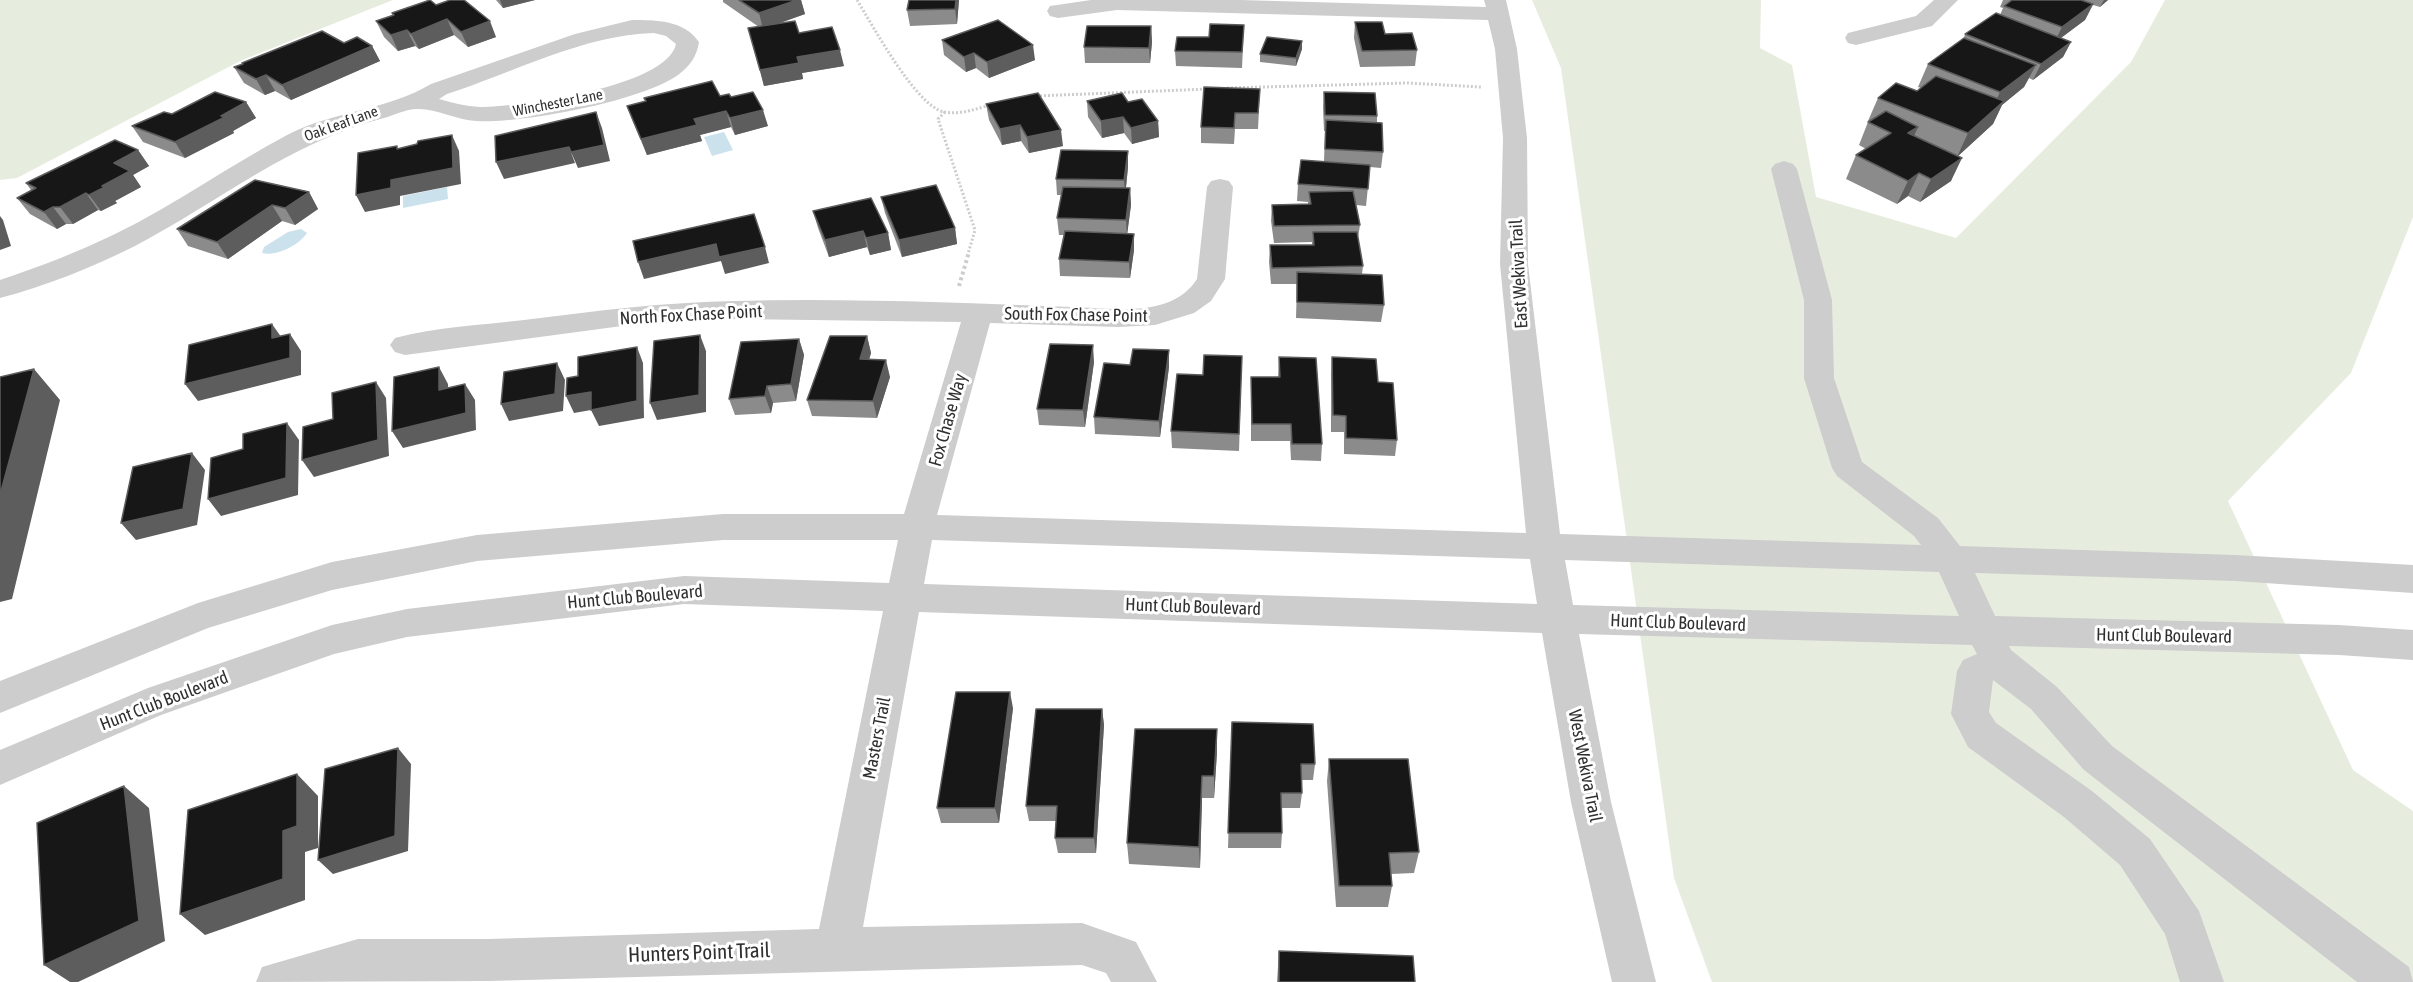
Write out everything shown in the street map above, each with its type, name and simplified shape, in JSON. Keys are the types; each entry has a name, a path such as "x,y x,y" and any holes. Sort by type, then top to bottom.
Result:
{"street":[{"path":"1856,38 1924,21 1947,0"},
{"path":"1058,11 1117,3 1497,7"},
{"name":"East Wekiva Trail","path":"1497,7 1511,88 1515,138 1514,264 1545,548"},
{"name":"Oak Leaf Lane","path":"0,289 41,276 125,240 299,139 346,120 419,101 439,89 585,38 625,29 661,27 670,29 682,34 688,42 685,52"},
{"name":"Winchester Lane","path":"419,101 478,114 531,111 638,85 673,68 682,60 685,52"},
{"path":"1784,169 1818,300 1819,378 1848,468 1926,527 1951,560 1992,646 2098,758 2393,982"},
{"name":"South Fox Chase Point","path":"965,313 1118,318 1155,316 1184,307 1201,295 1211,279 1220,187"},
{"name":"North Fox Chase Point","path":"405,345 622,317 725,311 965,313"},
{"name":"Fox Chase Way","path":"918,527 965,313"},
{"path":"0,698 198,617 332,576 477,548 723,527 918,527 2235,568 2413,579"},
{"name":"Masters Trail","path":"837,949 918,527"},
{"name":"West Wekiva Trail","path":"1545,548 1591,802 1634,982"},
{"name":"Hunt Club Boulevard","path":"0,768 148,704 332,640 407,622 684,590 1558,619 1992,646 2338,640 2413,645"},
{"path":"1992,646 1976,671 1970,714 1982,735 2078,804 2135,852 2184,925 2202,982"},
{"name":"Hunters Point Trail","path":"278,982 358,960 484,971 837,949 1082,944 1128,970"}],"path":[{"path":"857,0 893,58 929,106 945,112 968,111 990,105"},
{"path":"1032,96 1311,84 1407,83 1511,88"},
{"path":"945,112 938,119 975,230 965,313"}],"green space":[{"path":"0,0 393,0 240,61 17,178 0,180"},
{"path":"1532,0 1761,0 1760,48 1792,65 1816,197 1956,238 2131,62 2165,0 2413,0 2413,217 2351,373 2228,501 2353,770 2413,811 2413,982 1712,982 1674,878 1561,68"}],"water":[{"path":"724,132 733,150 712,156 704,137"},
{"path":"447,187 448,199 403,208 403,196"},
{"path":"301,229 307,233 293,246 280,252 262,253 264,247 288,232"}],"building":[{"path":"430,0 436,5 450,0 464,0 490,21 461,32 447,19 411,34 407,30 391,35 376,21"},
{"path":"739,0 797,0 759,13"},
{"path":"909,0 956,0 955,9 907,10"},
{"path":"2012,0 2081,0 2093,4 2062,27 2004,6"},
{"path":"1996,13 2071,42 2041,64 1965,34"},
{"path":"998,20 1033,45 987,62 974,53 964,57 942,40"},
{"path":"795,21 799,33 832,27 840,50 797,57 799,63 760,70 748,28"},
{"path":"1355,22 1382,22 1385,34 1412,33 1417,50 1362,51"},
{"path":"1210,24 1244,25 1242,52 1175,51 1177,37 1209,37"},
{"path":"1087,26 1151,26 1149,48 1084,47"},
{"path":"322,31 344,43 357,37 372,46 282,85 266,75 256,79 234,67 242,63"},
{"path":"1267,37 1302,41 1296,58 1260,54"},
{"path":"1964,38 2036,65 2000,92 1928,64"},
{"path":"1936,76 2004,101 1968,133 1878,98 1896,83 1917,91"},
{"path":"712,81 720,96 729,94 731,97 753,92 763,110 730,118 726,111 694,119 697,125 641,139 627,106 646,101 644,98"},
{"path":"1204,87 1260,89 1258,113 1235,113 1234,128 1201,127"},
{"path":"215,92 246,102 221,116 225,117 175,142 132,126 164,112 172,114"},
{"path":"1324,92 1375,93 1377,116 1325,115"},
{"path":"1038,93 1061,130 1027,137 1020,125 1000,129 986,104"},
{"path":"1122,93 1128,102 1142,99 1158,121 1131,128 1123,117 1101,121 1087,101"},
{"path":"1886,111 1918,127 1908,133 1962,158 1931,179 1919,173 1908,181 1856,155 1891,133 1868,122"},
{"path":"596,112 604,145 571,152 569,147 496,162 495,136"},
{"path":"1326,120 1382,123 1383,152 1325,149"},
{"path":"452,135 453,168 391,180 391,188 356,195 358,153 397,146 397,149 417,144 418,141"},
{"path":"115,140 138,150 114,163 130,171 102,186 105,187 44,212 17,198 36,188 26,183"},
{"path":"1061,150 1128,151 1124,180 1056,179"},
{"path":"1301,160 1370,165 1368,189 1298,184"},
{"path":"255,180 309,192 285,208 272,205 217,242 177,229"},
{"path":"936,185 955,228 899,240 881,197"},
{"path":"1063,187 1130,188 1126,220 1057,218"},
{"path":"1353,191 1360,225 1274,226 1272,205 1311,204 1309,192"},
{"path":"871,198 888,233 866,238 863,231 825,240 813,211"},
{"path":"754,214 765,247 719,257 716,244 638,262 633,241"},
{"path":"1065,231 1134,234 1129,262 1059,259"},
{"path":"1313,232 1357,232 1363,266 1272,268 1270,245 1314,245"},
{"path":"1297,272 1382,275 1384,305 1297,302"},
{"path":"272,324 272,338 290,334 290,358 185,384 189,345"},
{"path":"700,335 699,395 650,403 654,341"},
{"path":"830,336 867,336 860,359 886,360 873,401 807,400"},
{"path":"799,339 791,384 767,386 765,396 729,399 741,342"},
{"path":"1050,344 1093,345 1083,410 1037,409"},
{"path":"637,347 637,401 591,410 591,392 566,396 567,378 578,376 578,357"},
{"path":"1133,349 1169,350 1159,421 1094,417 1104,363 1130,365"},
{"path":"1204,355 1242,356 1239,434 1171,431 1177,374 1203,375"},
{"path":"1279,357 1316,358 1322,444 1292,444 1291,424 1252,424 1251,377 1280,377"},
{"path":"1332,357 1376,359 1378,382 1393,383 1397,440 1346,438 1346,416 1333,415"},
{"path":"557,363 555,394 501,404 504,372"},
{"path":"439,367 439,390 465,384 466,413 392,431 394,377"},
{"path":"34,369 0,495 0,377"},
{"path":"376,382 378,440 302,460 303,427 333,419 332,393"},
{"path":"287,423 286,478 208,499 211,458 243,449 243,434"},
{"path":"192,453 183,509 121,523 133,467"},
{"path":"956,692 1010,692 995,808 937,808"},
{"path":"1036,709 1102,709 1094,838 1055,838 1057,806 1026,806"},
{"path":"1232,722 1313,724 1315,764 1301,764 1302,793 1281,793 1282,833 1228,833"},
{"path":"1135,729 1217,729 1214,776 1202,776 1199,847 1127,843"},
{"path":"398,748 395,836 318,860 325,769"},
{"path":"1329,759 1408,759 1419,852 1389,853 1392,886 1339,886"},
{"path":"297,774 297,826 283,831 283,879 180,914 188,810"},
{"path":"124,786 139,921 44,965 37,823"},
{"path":"1279,951 1413,956 1415,982 1279,982"}]}
